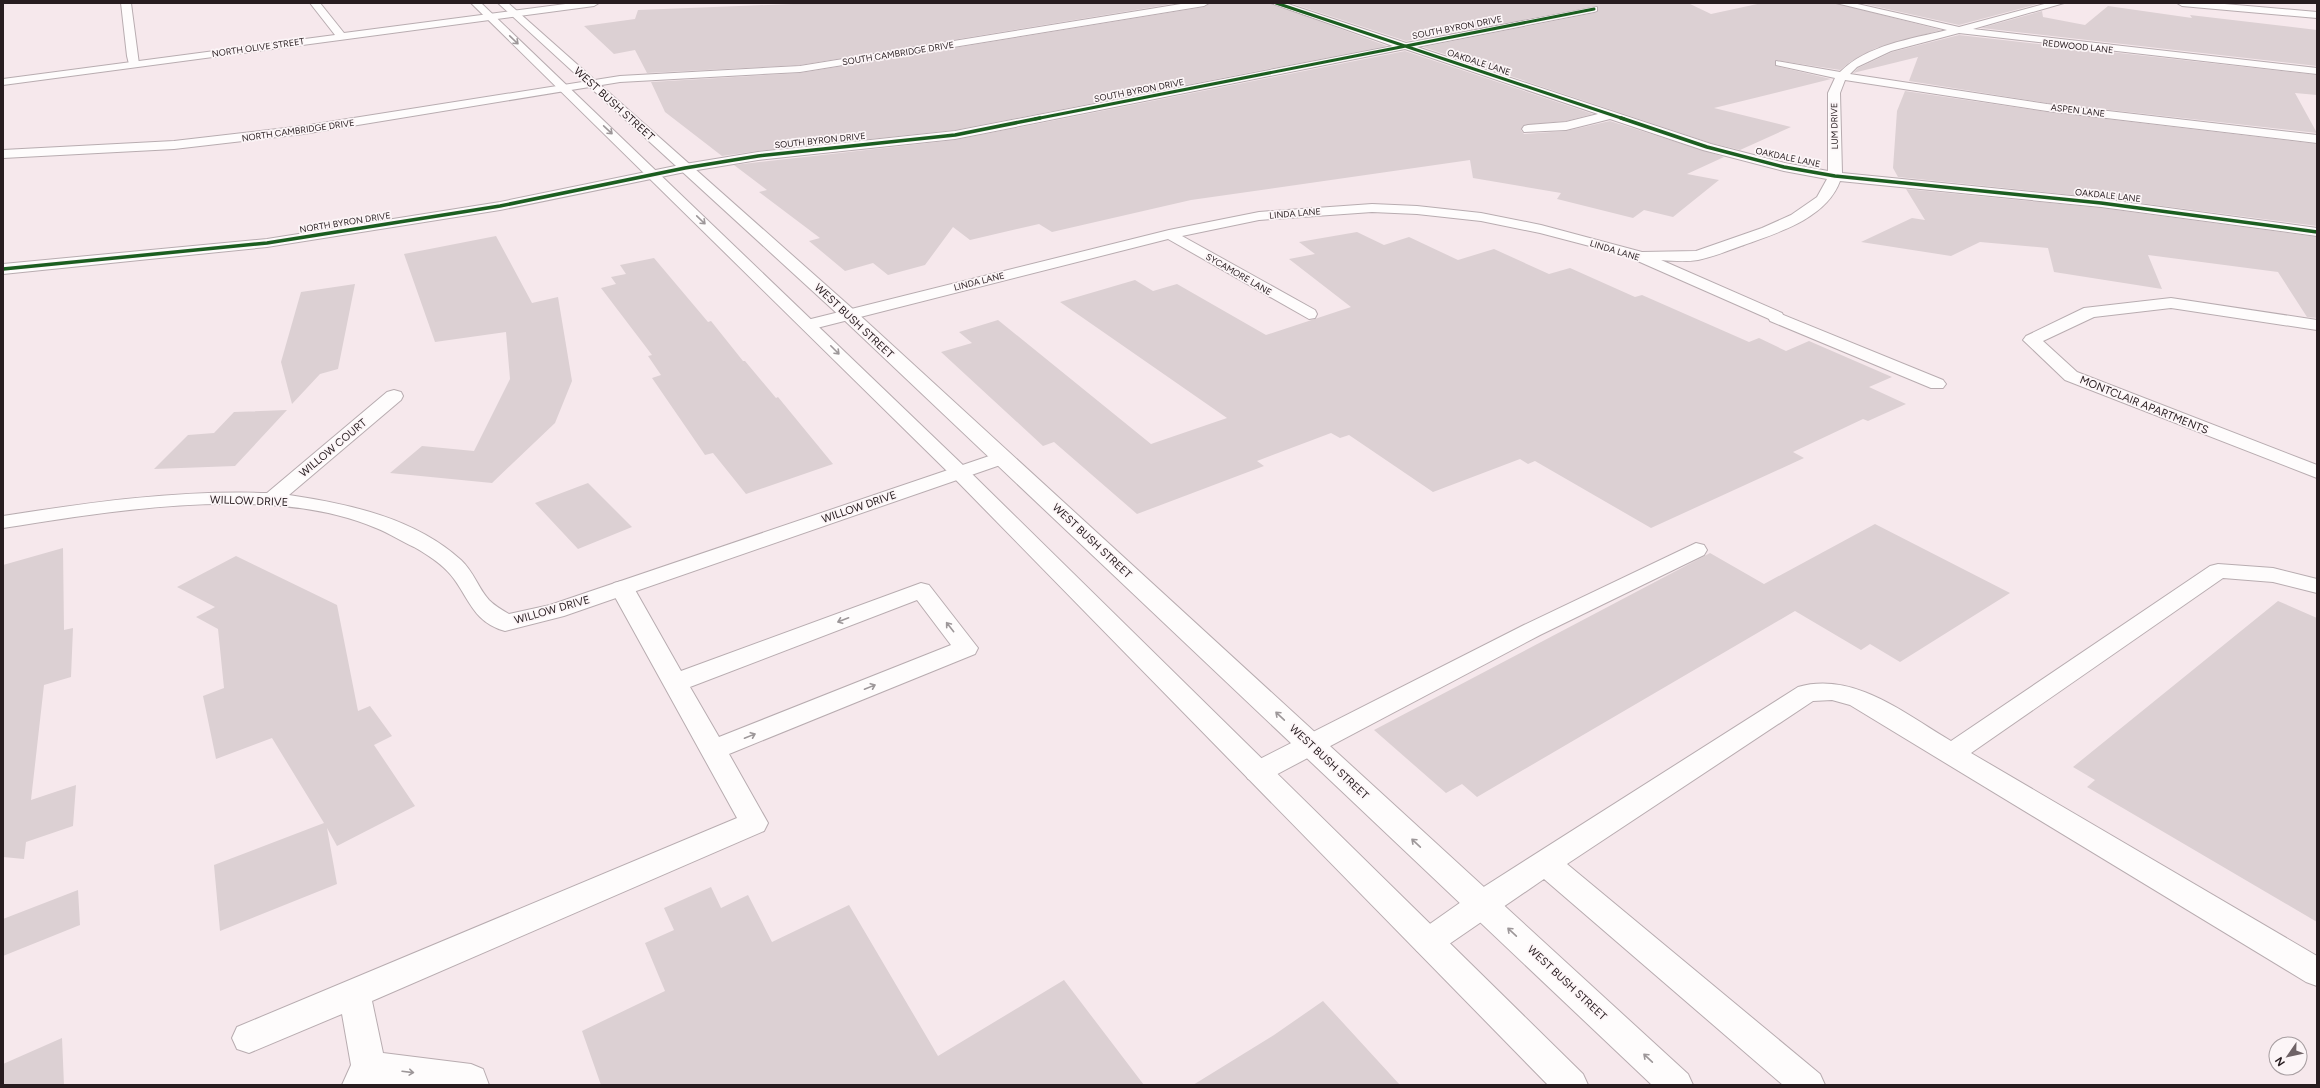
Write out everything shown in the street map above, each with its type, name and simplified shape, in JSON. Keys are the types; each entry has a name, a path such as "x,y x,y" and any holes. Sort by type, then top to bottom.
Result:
{"street":[{"path":"126,3 129,14 130,52 134,64"},
{"path":"315,3 341,36"},
{"name":"NORTH OLIVE STREET","path":"3,82 341,36 495,9 594,3"},
{"name":"SOUTH CAMBRIDGE DRIVE","path":"590,84 650,76 752,73 800,69 1204,3"},
{"name":"OAKDALE LANE","path":"1276,3 1610,115 1745,158 1835,176 2101,203 2317,232"},
{"name":"REDWOOD LANE","path":"1841,3 1960,30 2055,44 2317,71"},
{"name":"LUM DRIVE","path":"1629,252 1659,256 1691,256 1714,250 1786,224 1810,209 1825,196 1833,186 1835,176 1834,93 1841,77 1853,65 1867,56 2059,3"},
{"path":"2182,3 2315,15"},
{"path":"2306,3 2306,8 2315,15"},
{"name":"WEST BUSH STREET","path":"495,9 590,84 848,314 1676,1085"},
{"name":"WEST BUSH STREET","path":"495,9 563,88 654,174 959,472 1572,1085"},
{"name":"SOUTH BYRON DRIVE","path":"685,168 792,151 955,135 1594,9"},
{"name":"ASPEN LANE","path":"1780,63 1841,77 1977,98 2317,139"},
{"name":"NORTH CAMBRIDGE DRIVE","path":"3,154 174,145 261,136 590,84"},
{"path":"1528,129 1566,126 1610,115"},
{"name":"NORTH BYRON DRIVE","path":"3,269 267,244 500,206 685,168"},
{"name":"LINDA LANE","path":"809,325 1206,224 1295,213 1372,208 1417,210 1481,217 1519,224 1629,252 1776,317 1937,384"},
{"name":"SYCAMORE LANE","path":"1169,234 1309,314"},
{"name":"MONTCLAIR APARTMENTS","path":"2317,325 2171,303 2090,312 2032,340 2071,376 2317,472"},
{"name":"WILLOW COURT","path":"271,500 394,396"},
{"name":"WILLOW DRIVE","path":"3,522 79,510 224,498 271,500 345,509 375,518 431,547 463,575 481,605 505,623 556,611 1002,458"},
{"path":"1258,772 1532,630 1696,550"},
{"path":"1951,754 2218,571 2273,575 2317,586"},
{"path":"249,1038 754,823 622,588"},
{"path":"675,683 921,590 966,648 714,750"},
{"path":"1428,942 1482,904 1807,693 1832,691 1859,699 2317,972"},
{"path":"1546,863 1808,1085"},
{"path":"354,994 364,1076 471,1080 472,1085"}],"building":[{"path":"818,3 1178,3 800,65 647,73 635,50 614,54 584,26 635,19 638,10"},
{"path":"1210,3 1270,3 1387,46 955,130 722,156 665,112 651,82 800,73 1204,7"},
{"path":"1290,3 1688,3 1711,14 1762,3 1835,3 1941,30 1876,48 1850,62 1840,70 1775,60 1776,66 1831,79 1714,108 1791,127 1740,150 1711,143 1423,47 1594,13 1598,12 1598,6 1406,41"},
{"path":"1860,3 2041,3 1959,25"},
{"path":"2108,6 2192,18 2190,15 2317,30 2317,66 1981,28 2042,11 2043,17 2085,25"},
{"path":"1959,35 2317,75 2317,95 2295,93 2317,133 2047,103 1909,81 1918,57 1853,73 1858,68 1892,52"},
{"path":"1405,51 1593,114 1566,121 1524,125 1521,130 1524,134 1566,131 1610,121 1724,157 1687,174 1719,180 1673,217 1644,210 1633,218 1557,199 1561,193 1473,178 1470,160 1191,200 1052,232 1039,224 970,240 953,227 925,265 888,275 873,263 845,271 809,241 820,238 759,192 767,190 734,165 955,140"},
{"path":"1905,91 2047,112 2317,144 2317,226 2101,198 1898,177 1893,168 1897,111"},
{"path":"1906,189 2101,208 2317,237 2317,318 2307,317 2278,272 2148,255 2162,289 2054,272 2048,248 1980,242 1951,256 1861,242 1912,218 1925,220"},
{"path":"1357,232 1384,245 1409,237 1458,260 1494,249 1549,274 1570,268 1635,297 1642,295 1749,342 1759,338 1786,351 1809,341 1892,377 1869,387 1906,404 1868,421 1863,419 1793,452 1804,458 1651,528 1535,461 1528,464 1520,459 1433,492 1349,435 1340,438 1331,433 1257,461 1264,466 1137,514 1054,442 1043,446 941,352 972,343 959,332 998,320 1151,444 1227,418 1060,302 1135,280 1153,291 1177,284 1266,335 1351,307 1289,259 1315,254 1299,242"},
{"path":"496,236 532,303 558,297 572,381 555,423 492,483 390,473 422,446 474,451 510,379 506,332 435,342 404,254"},
{"path":"654,258 708,322 711,321 743,361 745,361 776,398 778,397 833,464 746,494 713,453 705,455 652,378 661,375 648,356 652,355 601,288 616,284 611,277 626,274 620,265"},
{"path":"355,284 338,369 320,374 292,404 281,362 301,292"},
{"path":"287,410 235,466 154,469 188,435 214,433 234,412"},
{"path":"588,483 632,527 578,549 535,503"},
{"path":"1875,524 2010,593 1900,662 1870,644 1861,650 1795,611 1477,797 1462,784 1446,793 1374,730 1710,553 1764,584"},
{"path":"63,548 64,630 73,628 71,677 44,685 31,800 76,785 73,826 26,842 24,859 3,857 3,565"},
{"path":"236,556 337,605 358,711 370,706 392,736 374,745 415,806 337,846 327,828 337,884 220,931 214,865 324,823 272,738 216,759 203,696 224,688 218,629 196,617 215,607 177,587"},
{"path":"2278,601 2317,618 2317,922 2087,787 2095,780 2073,767"},
{"path":"711,887 721,908 748,895 772,942 849,905 938,1056 1064,980 1144,1085 601,1085 582,1031 665,991 645,943 674,930 664,908"},
{"path":"78,890 80,925 3,956 3,919"},
{"path":"1323,1001 1400,1085 1193,1085 1274,1035"},
{"path":"62,1038 64,1085 3,1085 3,1064"}],"cycle path":[{"path":"1276,3 1707,147 1784,167 1835,176 2101,203 2317,232"},
{"path":"3,269 267,243 500,206 685,168 758,156 955,135 1594,9"}]}
